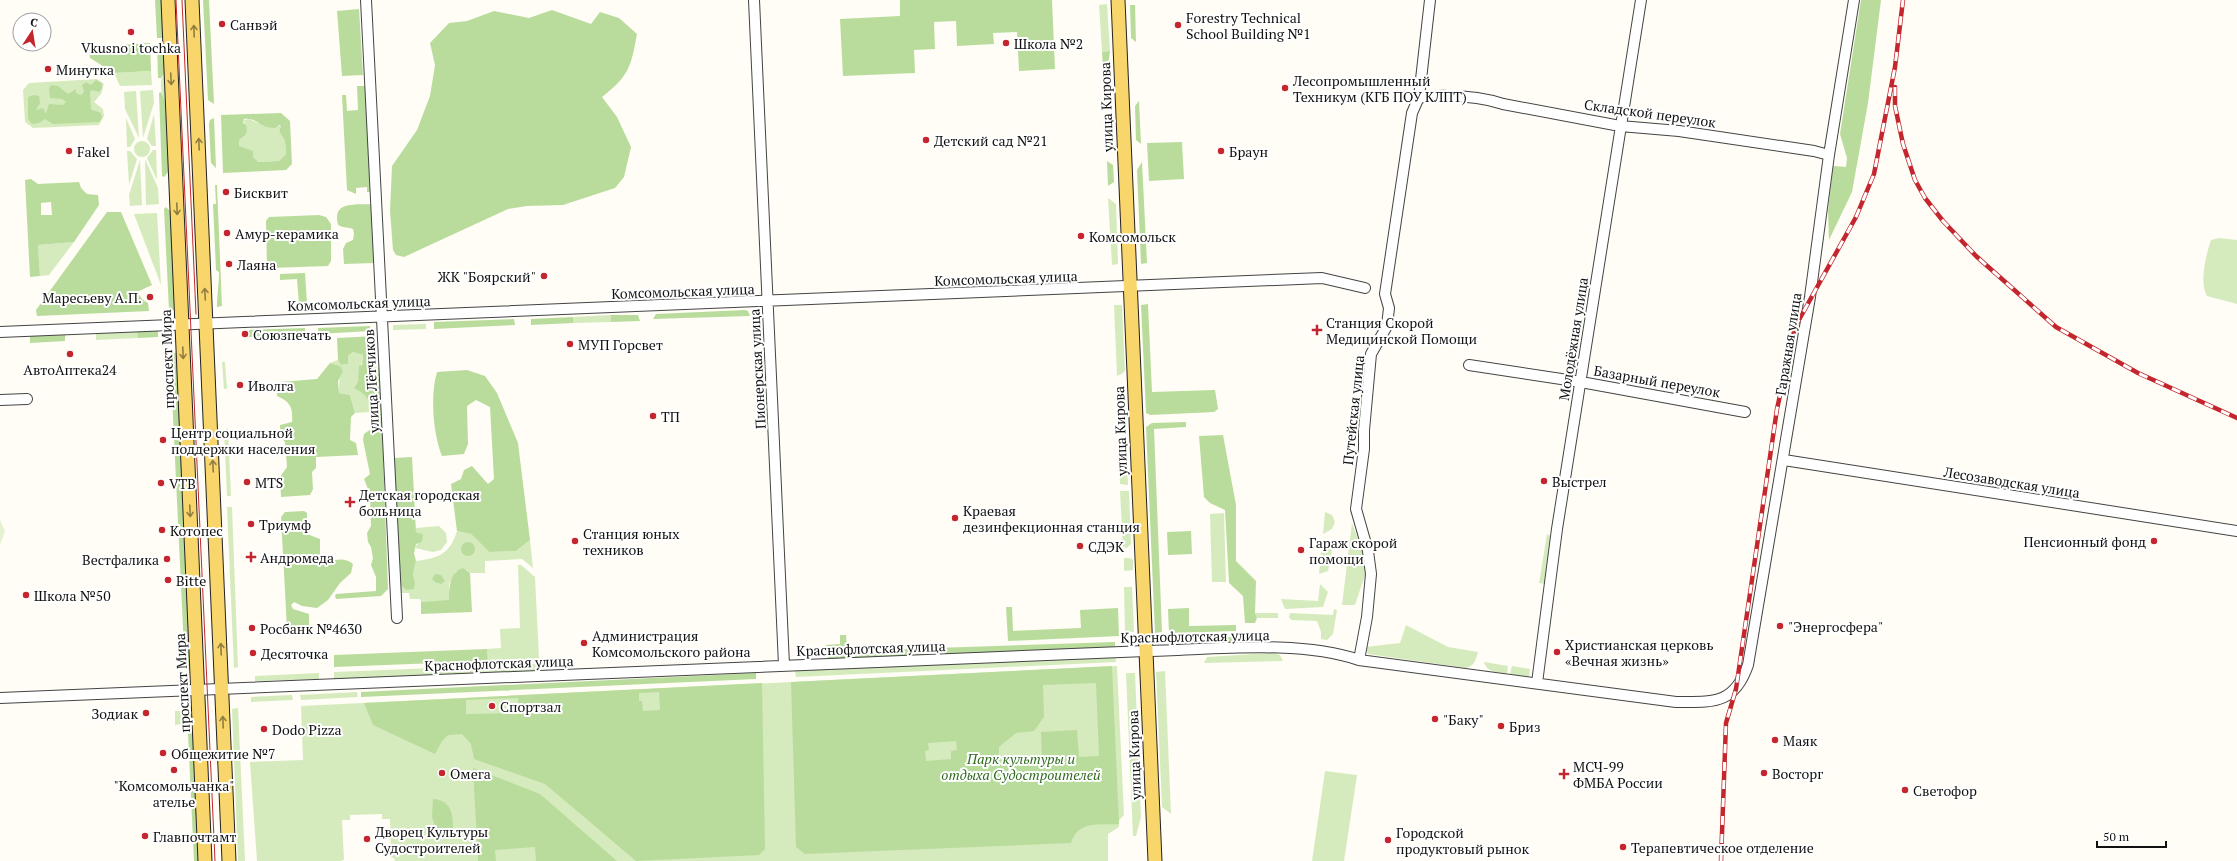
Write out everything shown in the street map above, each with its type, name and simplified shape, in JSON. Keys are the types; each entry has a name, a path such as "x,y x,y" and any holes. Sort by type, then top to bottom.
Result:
{"main road":[{"name":"проспект Мира","path":"168,0 205,861"},
{"path":"192,0 230,861"},
{"name":"улица Кирова","path":"1118,0 1155,861"}],"street":[{"name":"улица Лётчиков","path":"366,0 397,618"},
{"name":"Пионерская улица","path":"754,0 784,665"},
{"name":"Путейская улица","path":"1359,660 1367,617 1371,574 1368,551 1356,509 1364,449 1364,430 1371,354 1387,326 1389,308 1384,294 1412,113 1419,97 1430,0"},
{"name":"Молодёжная улица","path":"1537,683 1557,529 1620,126 1642,0"},
{"name":"Гаражная улица","path":"1736,689 1744,678 1748,665 1784,460 1810,298 1829,155 1854,0"},
{"name":"Складской переулок","path":"1419,97 1430,98 1445,96 1489,100 1620,126 1679,131 1814,151 1829,155"},
{"name":"Комсомольская улица","path":"0,332 768,302 1322,278 1365,288"},
{"name":"Базарный переулок","path":"1469,365 1581,382 1745,412"},
{"path":"0,400 27,399"},
{"name":"Лесозаводская улица","path":"1784,460 2237,531"},
{"name":"Краснофлотская улица","path":"0,698 784,665 1146,651 1280,648 1340,654 1359,660 1676,702 1712,702 1725,697 1736,689"}],"green space":[{"path":"155,0 161,0 163,38 157,38"},
{"path":"203,0 209,0 214,104 208,100"},
{"path":"900,0 1052,0 1055,69 1019,71 1017,32 993,33 994,44 957,46 956,21 934,22 935,49 914,50 915,73 843,76 840,19 900,16"},
{"path":"1861,0 1881,0 1868,103 1852,192 1829,240 1828,211 1833,166 1846,167 1847,158 1840,134"},
{"path":"1107,4 1110,51 1102,52 1099,5"},
{"path":"1130,5 1135,5 1136,42 1131,38"},
{"path":"359,9 363,75 342,76 337,11"},
{"path":"552,10 591,24 600,12 619,18 637,34 633,55 627,70 618,83 602,97 617,117 631,147 624,177 615,188 563,205 527,206 508,209 404,257 396,255 393,250 390,211 392,166 417,130 430,96 435,65 430,43 449,23 467,21 494,11 529,18"},
{"path":"150,43 151,71 114,73 90,58 89,47"},
{"path":"157,45 163,45 165,72 161,78 158,78"},
{"path":"1110,51 1108,66 1103,68 1102,52"},
{"path":"151,71 152,85 120,86 114,73"},
{"path":"165,72 165,101 161,91 161,79"},
{"path":"1103,76 1111,80 1112,103 1105,108"},
{"path":"97,79 104,84 101,94 94,102 103,109 104,116 99,125 33,128 25,122 23,90 29,83"},
{"path":"96,80 102,83 102,89 99,92 92,90 90,92 91,109 101,113 102,118 99,122 53,124 45,119 39,123 32,124 28,119 28,97 34,95 39,96 40,103 36,110 43,108 46,114 49,104 63,105 66,102 62,99 50,98 49,89 51,85 58,86 68,94 76,89 76,93 81,95 84,92 82,85 86,82 91,85"},
{"path":"357,86 366,86 372,192 367,192 367,187 356,188 356,194 347,190 342,95 346,95 347,111 358,110"},
{"path":"153,90 154,103 143,138 140,91"},
{"path":"136,91 139,138 125,109 124,92"},
{"path":"161,92 165,101 169,171 164,177 162,176 159,93"},
{"path":"1139,101 1141,144 1136,140 1135,106"},
{"path":"281,113 290,121 292,164 286,170 223,173 221,115","holes":["244,119 248,119 270,128 275,128 279,125 281,126 279,131 285,141 286,154 279,161 258,162 253,157 253,151 239,146 239,140 245,136 247,132 246,125 243,123"]},
{"path":"154,114 156,146 152,146 147,139"},
{"path":"126,118 135,139 130,147 127,147"},
{"path":"214,118 216,168 211,163 209,124 210,120"},
{"path":"249,119 258,123 281,126 279,131 285,141 286,154 279,161 257,162 239,146 239,140 245,136 244,120"},
{"path":"142,141 149,146 150,149 145,156 142,157 135,152 134,149 139,142"},
{"path":"1182,142 1184,179 1149,181 1147,143"},
{"path":"153,150 156,150 157,180 147,158"},
{"path":"127,151 130,151 137,159 129,185"},
{"path":"145,159 158,188 159,204 146,205"},
{"path":"140,160 142,205 130,206 129,195"},
{"path":"1107,161 1113,165 1114,182 1108,186"},
{"path":"1142,162 1147,263 1141,264 1137,170"},
{"path":"31,179 38,184 79,182 81,188 87,194 98,195 99,205 74,242 38,245 40,276 30,277 25,180","holes":["51,202 52,215 41,215 41,203"]},
{"path":"215,185 217,185 222,306 217,307 219,272 216,270 213,204 216,204"},
{"path":"1108,198 1116,204 1118,264 1112,265"},
{"path":"372,204 375,263 344,264 343,249 346,243 353,240 354,234 353,229 338,225 338,212 345,206"},
{"path":"166,207 172,213 176,310 169,310 164,209"},
{"path":"107,212 121,212 152,285 139,291 139,295 148,303 149,311 37,316 36,310"},
{"path":"157,213 161,285 134,214"},
{"path":"319,215 326,217 331,224 331,261 328,266 270,268 267,266 266,221 269,217"},
{"path":"2219,238 2237,240 2237,304 2207,296 2205,290 2203,276 2207,253 2211,240"},
{"path":"74,242 49,275 40,276 38,245"},
{"path":"305,273 307,303 299,304 297,279 280,280 280,274"},
{"path":"1148,304 1152,392 1215,390 1218,409 1214,412 1150,415 1146,413 1141,305"},
{"path":"1114,305 1122,305 1125,370 1117,376"},
{"path":"748,311 750,316 653,319 656,314"},
{"path":"611,315 611,322 573,323 573,317"},
{"path":"611,315 638,315 640,321 611,322"},
{"path":"573,317 573,323 531,325 531,319"},
{"path":"514,319 515,325 434,329 434,322"},
{"path":"426,324 426,329 393,330 393,325"},
{"path":"370,326 370,331 318,334 318,328"},
{"path":"305,328 305,335 249,337 249,330"},
{"path":"158,331 158,337 138,338 137,332"},
{"path":"137,332 138,338 96,340 96,333"},
{"path":"65,335 65,341 30,343 30,336"},
{"path":"376,336 376,342 371,345 371,365 380,369 388,589 381,596 336,599 336,594 376,591 376,577 371,565 373,558 367,533 371,526 370,494 364,479 370,474 363,440 364,434 371,429 371,409 365,396 354,388 358,382 359,366 362,365 363,355 353,352 348,356 348,364 341,365 338,360 337,338"},
{"path":"353,352 363,355 358,382 370,399 370,412 355,413 350,395 339,393 340,366 330,363 338,360 341,365 348,364 348,356"},
{"path":"170,353 180,353 194,669 185,670"},
{"path":"222,362 225,362 227,389 224,389"},
{"path":"330,363 340,366 343,371 338,381 339,393 350,395 355,413 351,417 350,440 356,443 358,455 316,457 316,468 312,472 313,489 310,495 281,497 280,477 287,467 285,442 280,436 280,425 292,422 292,417 291,409 288,403 277,396 277,386 280,382 317,379"},
{"path":"467,370 485,376 497,393 518,443 530,540 516,551 489,552 471,534 457,531 451,484 461,479 464,470 472,466 488,484 494,479 490,407 476,400 467,406 468,444 464,454 442,456 436,437 433,403 437,372"},
{"path":"1116,389 1123,390 1124,397 1121,406 1117,406"},
{"path":"1186,422 1186,427 1154,429 1162,632 1155,633 1146,427 1152,423"},
{"path":"228,428 231,496 227,496 224,430"},
{"path":"1223,435 1236,505 1236,561 1256,581 1255,613 1257,618 1255,623 1245,623 1243,596 1229,583 1225,510 1210,503 1204,497 1199,436"},
{"path":"1118,448 1122,448 1123,459 1127,466 1128,485 1120,484"},
{"path":"412,457 416,532 423,534 422,542 416,544 414,553 416,561 413,574 415,582 414,589 406,590 400,585 394,458"},
{"path":"1120,491 1129,491 1131,544 1127,548 1123,547"},
{"path":"227,507 232,507 238,667 234,668"},
{"path":"304,511 307,513 307,534 320,539 320,556 328,561 347,560 353,564 351,573 340,583 328,600 317,608 302,606 294,602 291,605 293,609 309,614 309,627 287,629 281,517 285,512"},
{"path":"1325,512 1332,515 1335,522 1332,529 1323,534"},
{"path":"1224,513 1226,582 1212,582 1210,514"},
{"path":"0,520 5,531 0,545"},
{"path":"1352,523 1368,566 1355,605 1342,605"},
{"path":"439,526 446,533 447,542 441,550 433,552 415,548 423,534 416,532 416,528"},
{"path":"457,531 471,534 489,552 516,551 530,540 533,568 522,559 485,561 485,573 470,573 467,570 456,571 449,584 449,601 421,602 420,599 410,599 409,593 401,593 400,585 406,590 415,582 413,574 416,561 442,554 451,545"},
{"path":"1191,531 1192,554 1168,555 1167,532"},
{"path":"1547,534 1552,537 1545,584 1539,583"},
{"path":"468,542 473,544 475,549 473,554 468,556 463,554 461,549 463,544"},
{"path":"1322,542 1329,545 1332,550 1328,571 1319,574"},
{"path":"1124,558 1130,558 1133,560 1133,570 1124,571"},
{"path":"518,565 521,565 535,577 539,659 488,661 487,649 501,648 500,629 520,628"},
{"path":"463,568 470,573 472,612 421,614 421,602 449,600 452,577 458,570"},
{"path":"435,574 441,575 445,581 441,584 435,582 432,579"},
{"path":"1320,584 1328,592 1323,607 1285,609 1281,599 1318,601"},
{"path":"1124,587 1132,587 1134,632 1125,632"},
{"path":"1006,607 1012,607 1013,631 1081,628 1080,610 1118,608 1119,636 1008,641"},
{"path":"1189,608 1189,626 1236,625 1236,631 1169,633 1168,609"},
{"path":"1334,609 1337,610 1333,634 1327,640 1321,639 1321,632 1317,621 1291,620 1289,617 1290,613 1333,615"},
{"path":"1255,613 1278,613 1278,618 1257,618"},
{"path":"1406,625 1448,647 1478,652 1473,664 1466,668 1368,654 1365,647 1400,643"},
{"path":"840,635 846,635 847,647 826,648 826,645 840,644"},
{"path":"1236,637 1231,642 1169,644 1169,639"},
{"path":"1115,642 1115,649 939,655 935,652 935,648"},
{"path":"924,648 924,655 921,656 859,658 855,657 853,652"},
{"path":"487,649 488,661 334,667 334,655"},
{"path":"847,652 847,657 844,659 829,660 826,653"},
{"path":"1274,653 1280,655 1283,661 1204,663 1207,657"},
{"path":"1115,655 1116,662 796,677 795,671"},
{"path":"1484,662 1508,666 1507,674 1490,670 1485,666"},
{"path":"537,664 538,671 334,679 334,672"},
{"path":"1112,666 1119,824 1097,824 1084,827 1074,836 1071,843 805,854 796,847 791,682","holes":["1096,683 1099,756 1079,757 1077,730 1041,732 1042,757 999,760 999,747 1016,733 1034,731 1044,717 1043,685","956,741 957,750 951,751 951,759 926,761 925,751 929,750 928,743"]},
{"name":"Парк культуры и отдыха Судостроителей","path":"1117,666 1124,815 1119,820 1119,827 1108,834 1108,861 395,861 394,858 391,858 390,819 382,819 382,814 350,815 350,820 342,820 344,860 257,861 250,762 303,760 301,706"},
{"path":"1512,666 1530,669 1529,677 1510,674"},
{"path":"1165,671 1171,814 1162,807 1156,672"},
{"path":"319,673 319,679 255,681 255,676"},
{"path":"756,673 756,679 361,697 361,692"},
{"path":"1126,673 1135,673 1141,817 1136,836 1133,836"},
{"path":"762,683 765,849 759,855 636,861 545,784 474,759 471,744 462,734 448,735 442,741 435,754 373,725 364,703","holes":["659,692 660,710 643,711 642,701 639,701 639,693","518,698 519,713 466,714 466,700"]},
{"path":"357,692 358,697 301,700 300,695"},
{"path":"292,695 293,700 251,702 251,697"},
{"path":"238,708 245,861 238,861 232,709"},
{"path":"175,711 181,711 182,724 175,725"},
{"path":"187,712 195,712 201,861 194,861"},
{"path":"473,768 540,794 617,861 536,861 535,847 495,850 496,861 478,861"},
{"path":"1325,771 1357,775 1344,861 1312,861"},
{"path":"433,799 440,800 449,807 453,825 453,838 436,829 432,817"}],"tram line":[{"path":"176,0 215,861"},
{"path":"182,0 196,314"}],"railway":[{"path":"1721,861 1726,723 1736,689 1777,409 1795,327 1856,217 1874,174 1895,67 1903,0"},
{"path":"1895,87 1895,106 1903,144 1915,180 1925,198 1943,221 1976,256 2056,327 2138,373 2237,418"}],"place":[{"name":"Санвэй","path":"222,24"},
{"name":"Forestry Technical School Building №1","path":"1178,25"},
{"name":"Vkusno i tochka","path":"131,32"},
{"name":"Школа №2","path":"1006,43"},
{"name":"Минутка","path":"48,69"},
{"name":"Лесопромышленный Техникум (КГБ ПОУ КЛПТ)","path":"1285,88"},
{"name":"Детский сад №21","path":"926,140"},
{"name":"Fakel","path":"69,151"},
{"name":"Браун","path":"1221,151"},
{"name":"Бисквит","path":"226,192"},
{"name":"Амур-керамика","path":"227,233"},
{"name":"Комсомольск","path":"1081,236"},
{"name":"Лаяна","path":"229,264"},
{"name":"ЖК \"Боярский\"","path":"544,276"},
{"name":"Маресьеву А.П.","path":"150,297"},
{"name":"Станция Скорой Медицинской Помощи","path":"1317,330"},
{"name":"Союзпечать","path":"245,334"},
{"name":"МУП Горсвет","path":"570,344"},
{"name":"АвтоАптека24","path":"70,354"},
{"name":"Иволга","path":"240,385"},
{"name":"ТП","path":"653,416"},
{"name":"Центр социальной поддержки населения","path":"163,440"},
{"name":"Выстрел","path":"1544,481"},
{"name":"MTS","path":"247,482"},
{"name":"VTB","path":"161,483"},
{"name":"Детская городская больница","path":"350,502"},
{"name":"Краевая дезинфекционная станция","path":"955,518"},
{"name":"Триумф","path":"251,524"},
{"name":"Котопес","path":"162,530"},
{"name":"Станция юных техников","path":"575,541"},
{"name":"Пенсионный фонд","path":"2154,541"},
{"name":"СДЭК","path":"1080,546"},
{"name":"Гараж скорой помощи","path":"1301,550"},
{"name":"Андромеда","path":"251,557"},
{"name":"Вестфалика","path":"167,559"},
{"name":"Bitte","path":"168,580"},
{"name":"Школа №50","path":"26,595"},
{"name":"\"Энергосфера\"","path":"1780,626"},
{"name":"Росбанк №4630","path":"252,628"},
{"name":"Администрация Комсомольского района","path":"584,643"},
{"name":"Христианская церковь «Вечная жизнь»","path":"1557,652"},
{"name":"Десяточка","path":"253,653"},
{"name":"Спортзал","path":"492,706"},
{"name":"Зодиак","path":"146,713"},
{"name":"\"Баку\"","path":"1435,719"},
{"name":"Бриз","path":"1501,726"},
{"name":"Dodo Pizza","path":"264,729"},
{"name":"Маяк","path":"1775,740"},
{"name":"Общежитие №7","path":"163,753"},
{"name":"\"Комсомольчанка\" ателье","path":"174,770"},
{"name":"Омега","path":"442,773"},
{"name":"Восторг","path":"1764,773"},
{"name":"МСЧ-99 ФМБА России","path":"1564,774"},
{"name":"Светофор","path":"1905,790"},
{"name":"Главпочтамт","path":"145,836"},
{"name":"Дворец Культуры Судостроителей","path":"367,839"},
{"name":"Городской продуктовый рынок","path":"1388,840"},
{"name":"Терапевтическое отделение","path":"1623,847"}]}
